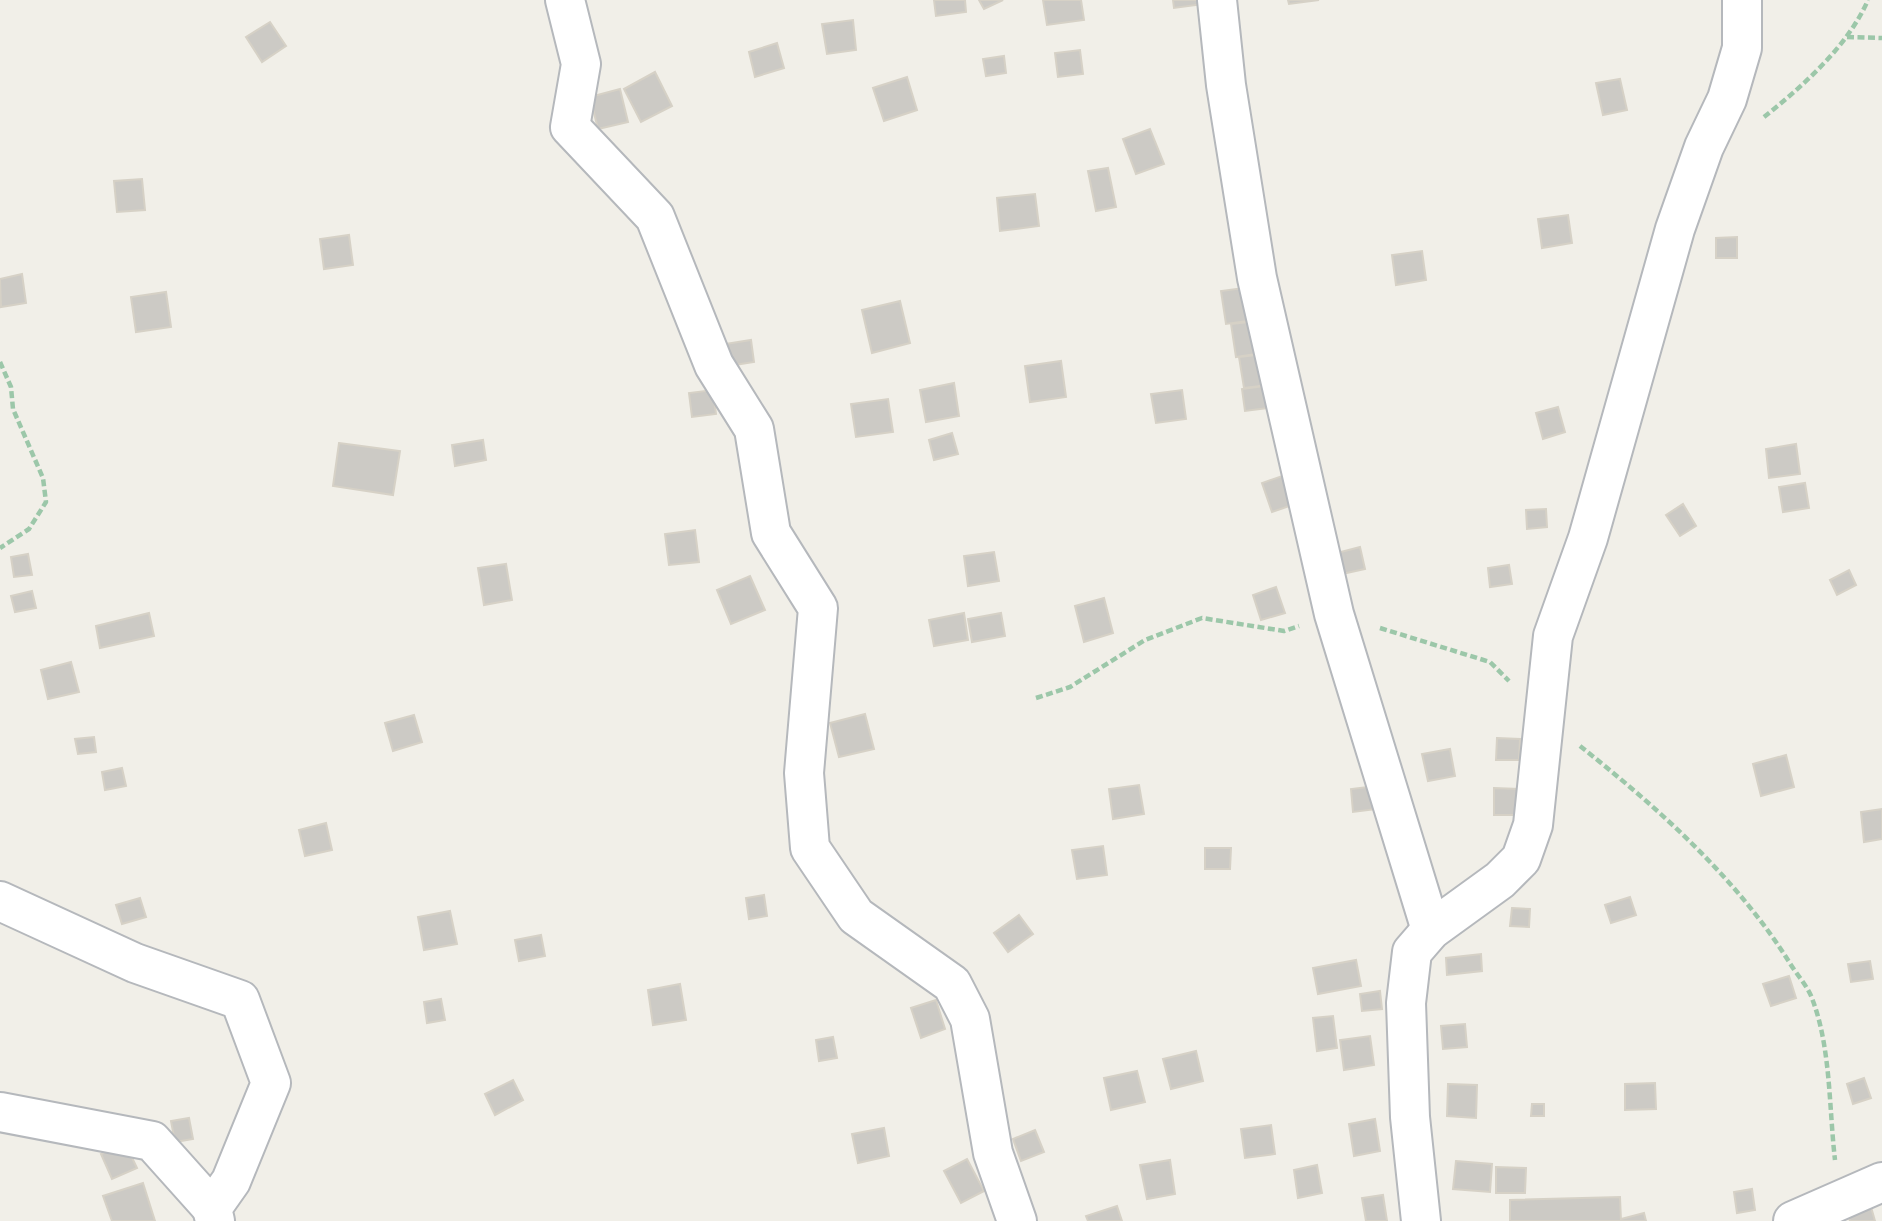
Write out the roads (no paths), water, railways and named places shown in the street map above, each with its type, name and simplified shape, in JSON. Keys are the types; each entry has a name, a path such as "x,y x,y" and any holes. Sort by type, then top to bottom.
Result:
{"street":[{"path":"565,0 581,64 570,127 655,217 714,365 754,429 771,533 818,608 804,773 810,848 856,916 904,953 952,984 970,1019 993,1153 1017,1221"},
{"path":"1217,0 1226,85 1257,278 1334,614 1431,930"},
{"path":"1421,1221 1410,1117 1406,1003 1412,952 1431,930 1500,880 1521,859 1533,825 1553,636 1588,538 1675,229 1704,147 1727,99 1742,48 1742,0"},
{"path":"0,901 135,963 240,1000 271,1083 231,1181 213,1214 152,1141 0,1112"},
{"path":"1793,1221 1882,1182"}]}
